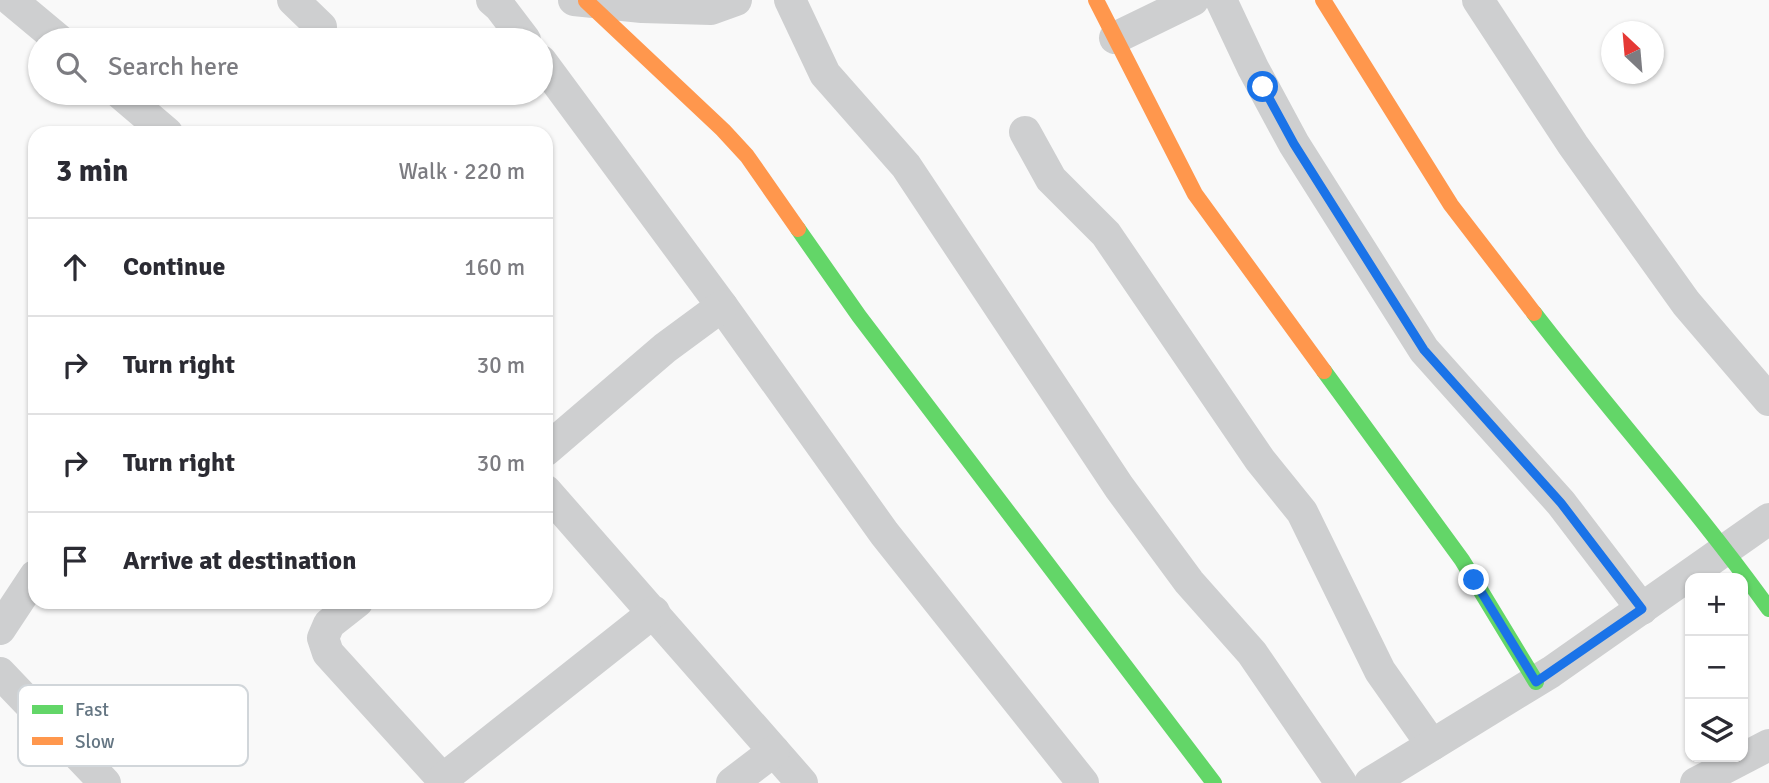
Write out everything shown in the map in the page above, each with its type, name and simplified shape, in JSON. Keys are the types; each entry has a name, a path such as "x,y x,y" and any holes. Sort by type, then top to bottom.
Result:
{"street":[{"path":"11,0 45,28"},
{"path":"293,0 321,27"},
{"path":"492,0 516,28"},
{"path":"578,1 642,7 711,9 736,0"},
{"path":"790,0 825,74 906,166 1119,487 1189,582 1252,653 1341,783"},
{"path":"1096,0 1195,194 1462,560 1536,682"},
{"path":"1115,38 1193,0"},
{"path":"1221,0 1253,68 1294,144 1424,350 1561,503 1642,609"},
{"path":"1323,0 1451,205 1586,380 1726,549 1769,609"},
{"path":"1478,0 1573,145 1686,303 1769,400"},
{"path":"578,1 723,130 747,156 867,327 1214,783"},
{"path":"553,77 722,306 884,533 1083,783"},
{"path":"134,105 159,126"},
{"path":"1025,132 1051,179 1106,234 1260,460 1302,512 1380,671 1432,745"},
{"path":"553,444 665,348 722,306"},
{"path":"553,499 802,783"},
{"path":"1370,783 1536,682 1769,519"},
{"path":"0,629 28,587"},
{"path":"348,609 329,624 323,638 328,653 445,781 654,612"},
{"path":"0,673 18,692"},
{"path":"1696,783 1769,745"},
{"path":"733,783 774,751"},
{"path":"89,766 105,783"}],"traffic: fast":[{"path":"798,229 859,316 1214,783"},
{"path":"1534,313 1712,533 1769,609"},
{"path":"1324,371 1462,560 1536,682"}],"traffic: slow":[{"path":"1096,0 1195,194 1324,371"},
{"path":"1323,0 1451,205 1534,313"},
{"path":"586,1 723,130 747,156 798,229"}],"route":[{"path":"1263,87 1294,144 1424,350 1561,503 1642,609 1536,682 1474,580"}]}
